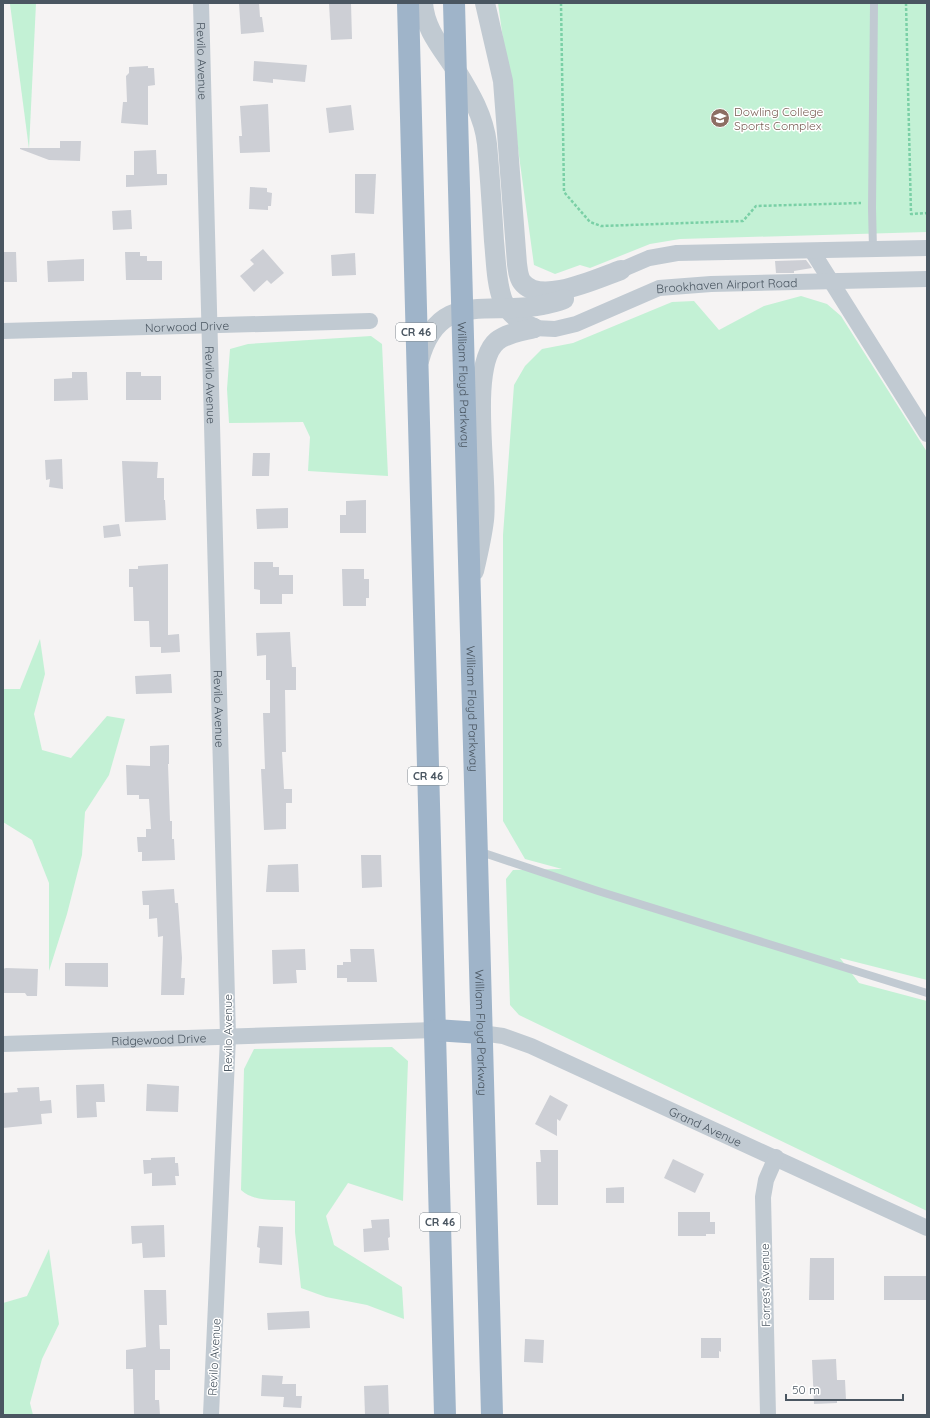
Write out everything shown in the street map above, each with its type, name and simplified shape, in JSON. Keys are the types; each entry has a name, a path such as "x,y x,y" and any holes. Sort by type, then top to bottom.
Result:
{"highway":[{"name":"CR 46","path":"408,3 445,1415"},
{"name":"William Floyd Parkway","path":"454,3 492,1415"},
{"path":"435,1030 481,1033"}],"street":[{"name":"Revilo Avenue","path":"201,3 228,1037 211,1415"},
{"path":"424,3 424,16 431,34 456,70 477,105 485,130 496,262 503,300 510,312 527,325 534,328"},
{"path":"485,3 503,81 517,264 521,280 532,290 539,292 566,289 621,270"},
{"path":"417,370 424,344 432,330 445,317 463,310 533,307 560,301 621,270 649,258 677,253 927,248"},
{"path":"812,251 927,434"},
{"name":"Brookhaven Airport Road","path":"534,328 555,329 576,324 659,288 711,284 927,279"},
{"name":"Norwood Drive","path":"3,331 370,321"},
{"path":"470,592 484,519 481,383 489,351 497,341 512,334 534,328"},
{"name":"Ridgewood Drive","path":"3,1044 435,1030"},
{"name":"Grand Avenue","path":"481,1033 503,1036 531,1046 776,1157 927,1228"},
{"name":"Forrest Avenue","path":"768,1415 763,1197 766,1180 776,1157"}],"lane":[{"path":"873,250 874,3"},
{"path":"477,851 598,891 927,993"}],"path":[{"path":"561,3 564,192 590,222 602,226 743,221 756,206 872,202"},
{"path":"906,3 911,214 927,213"}],"green space":[{"path":"36,3 29,149 10,4"},
{"name":"Dowling College Sports Complex","path":"498,3 927,3 927,232 680,239 650,244 590,268 580,265 555,274 534,265"},
{"path":"801,296 827,304 841,316 927,452 927,980 840,958 859,983 927,1001 927,1211 519,1015 510,1005 506,879 513,870 562,869 525,859 503,821 503,535 514,385 525,366 542,349 573,343 672,302 694,301 719,330 764,306"},
{"path":"371,336 382,344 388,476 308,471 310,437 303,422 229,423 227,389 230,349 248,344"},
{"path":"40,639 45,674 34,714 42,750 71,758 107,716 125,719 109,775 85,812 82,855 67,914 49,971 49,883 32,840 3,822 3,689 20,689"},
{"path":"392,1047 408,1061 403,1201 348,1183 326,1216 334,1245 402,1287 404,1319 367,1305 326,1297 301,1288 295,1232 295,1201 259,1199 241,1190 244,1069 254,1049"},
{"path":"49,1249 59,1324 42,1359 30,1403 33,1415 3,1415 3,1303 27,1296"}],"building":[{"path":"239,3 259,3 260,17 262,17 264,32 241,34"},
{"path":"329,3 351,3 352,39 331,40"},
{"path":"254,61 307,65 305,82 273,79 273,83 253,81"},
{"path":"148,66 148,68 154,68 155,85 148,86 148,125 121,123 123,102 127,102 126,76 129,73 129,67"},
{"path":"268,104 270,152 240,153 239,136 242,136 240,106"},
{"path":"351,105 354,130 329,133 326,108"},
{"path":"60,141 81,141 80,161 49,160 20,149 60,148"},
{"path":"156,150 157,174 167,174 167,185 126,187 126,175 134,175 134,151"},
{"path":"355,174 376,174 374,214 355,213"},
{"path":"250,187 267,188 267,192 272,193 271,206 268,206 268,210 249,209"},
{"path":"131,210 132,229 113,230 112,211"},
{"path":"263,249 284,273 271,284 267,280 254,292 240,276 254,264 250,260"},
{"path":"4,252 16,252 17,282 3,282"},
{"path":"125,252 140,252 140,256 147,256 147,261 162,261 162,280 126,280"},
{"path":"355,253 356,275 332,276 331,255"},
{"path":"84,259 84,281 48,282 47,261"},
{"path":"806,260 812,268 794,271 794,273 776,273 775,261"},
{"path":"72,372 87,372 88,400 54,401 54,379 72,378"},
{"path":"126,372 141,372 141,376 161,376 161,400 126,400"},
{"path":"253,453 270,453 269,476 252,476"},
{"path":"62,459 63,489 49,487 50,479 46,480 45,460"},
{"path":"122,461 158,462 157,478 164,478 166,520 125,522"},
{"path":"366,500 366,533 340,533 340,515 346,515 346,501"},
{"path":"288,508 288,528 257,529 256,509"},
{"path":"119,524 121,536 104,538 103,526"},
{"path":"254,562 273,562 273,567 279,567 279,575 293,575 293,594 282,594 282,604 260,604 260,590 254,589"},
{"path":"168,564 168,635 179,634 180,652 161,653 161,647 150,647 149,621 134,621 133,587 129,587 129,569 138,569 138,566"},
{"path":"342,569 364,569 364,579 369,579 369,598 366,598 366,606 343,606"},
{"path":"290,632 292,667 296,667 296,690 285,690 286,752 282,752 284,789 292,789 292,803 286,803 286,829 264,830 261,769 265,769 263,713 270,713 270,680 266,680 266,655 257,656 256,633"},
{"path":"171,674 172,693 136,694 135,676"},
{"path":"169,745 168,764 170,821 172,821 172,839 174,839 175,860 142,861 142,852 138,852 137,837 146,837 146,829 151,829 149,799 139,799 139,795 127,795 126,765 150,766 150,746"},
{"path":"361,855 381,855 382,887 362,888"},
{"path":"298,864 299,892 266,892 268,865"},
{"path":"174,889 175,903 178,903 182,958 181,978 185,978 184,995 161,995 163,936 158,937 157,918 149,919 149,905 143,905 142,891"},
{"path":"305,949 306,970 296,970 297,983 273,984 272,950"},
{"path":"350,949 374,949 377,982 347,982 347,978 337,978 337,965 343,965 343,962 351,962"},
{"path":"65,963 108,963 108,987 65,986"},
{"path":"3,969 38,969 37,996 27,996 25,993 3,993"},
{"path":"104,1084 105,1102 96,1102 97,1117 77,1118 76,1085"},
{"path":"147,1084 179,1086 178,1112 146,1111"},
{"path":"39,1087 40,1101 51,1100 52,1113 41,1114 42,1124 3,1128 3,1093 18,1092 17,1088"},
{"path":"550,1095 568,1105 560,1121 557,1119 557,1136 535,1124"},
{"path":"540,1150 558,1150 558,1205 537,1205 536,1162 541,1162"},
{"path":"175,1157 175,1163 178,1163 179,1176 175,1176 176,1185 152,1186 152,1173 144,1174 143,1160 151,1160 151,1158"},
{"path":"673,1159 704,1174 695,1193 664,1178"},
{"path":"624,1187 624,1203 606,1203 606,1188"},
{"path":"678,1212 710,1212 710,1222 715,1222 715,1234 706,1234 706,1236 678,1236"},
{"path":"389,1219 389,1250 364,1252 363,1229 372,1228 371,1220"},
{"path":"164,1225 165,1257 143,1258 142,1243 132,1244 131,1226"},
{"path":"259,1226 283,1227 282,1265 259,1263 260,1248 257,1247"},
{"path":"810,1258 834,1258 834,1300 809,1300"},
{"path":"884,1276 926,1276 926,1300 884,1300"},
{"path":"144,1290 166,1290 167,1325 159,1325 160,1349 170,1349 170,1370 155,1370 155,1400 159,1400 160,1415 134,1415 133,1369 126,1369 126,1350 146,1347"},
{"path":"309,1311 310,1328 268,1330 267,1313"},
{"path":"701,1338 721,1338 721,1352 719,1351 719,1358 701,1358"},
{"path":"525,1339 544,1340 543,1363 524,1362"},
{"path":"836,1359 837,1380 845,1380 846,1400 837,1400 837,1403 814,1404 812,1360"},
{"path":"262,1375 283,1376 282,1384 296,1384 296,1396 302,1396 301,1408 283,1407 284,1397 261,1396"},
{"path":"388,1385 389,1415 365,1415 364,1386"}],"place":[{"name":"Dowling College Sports Complex","path":"720,118"}]}
